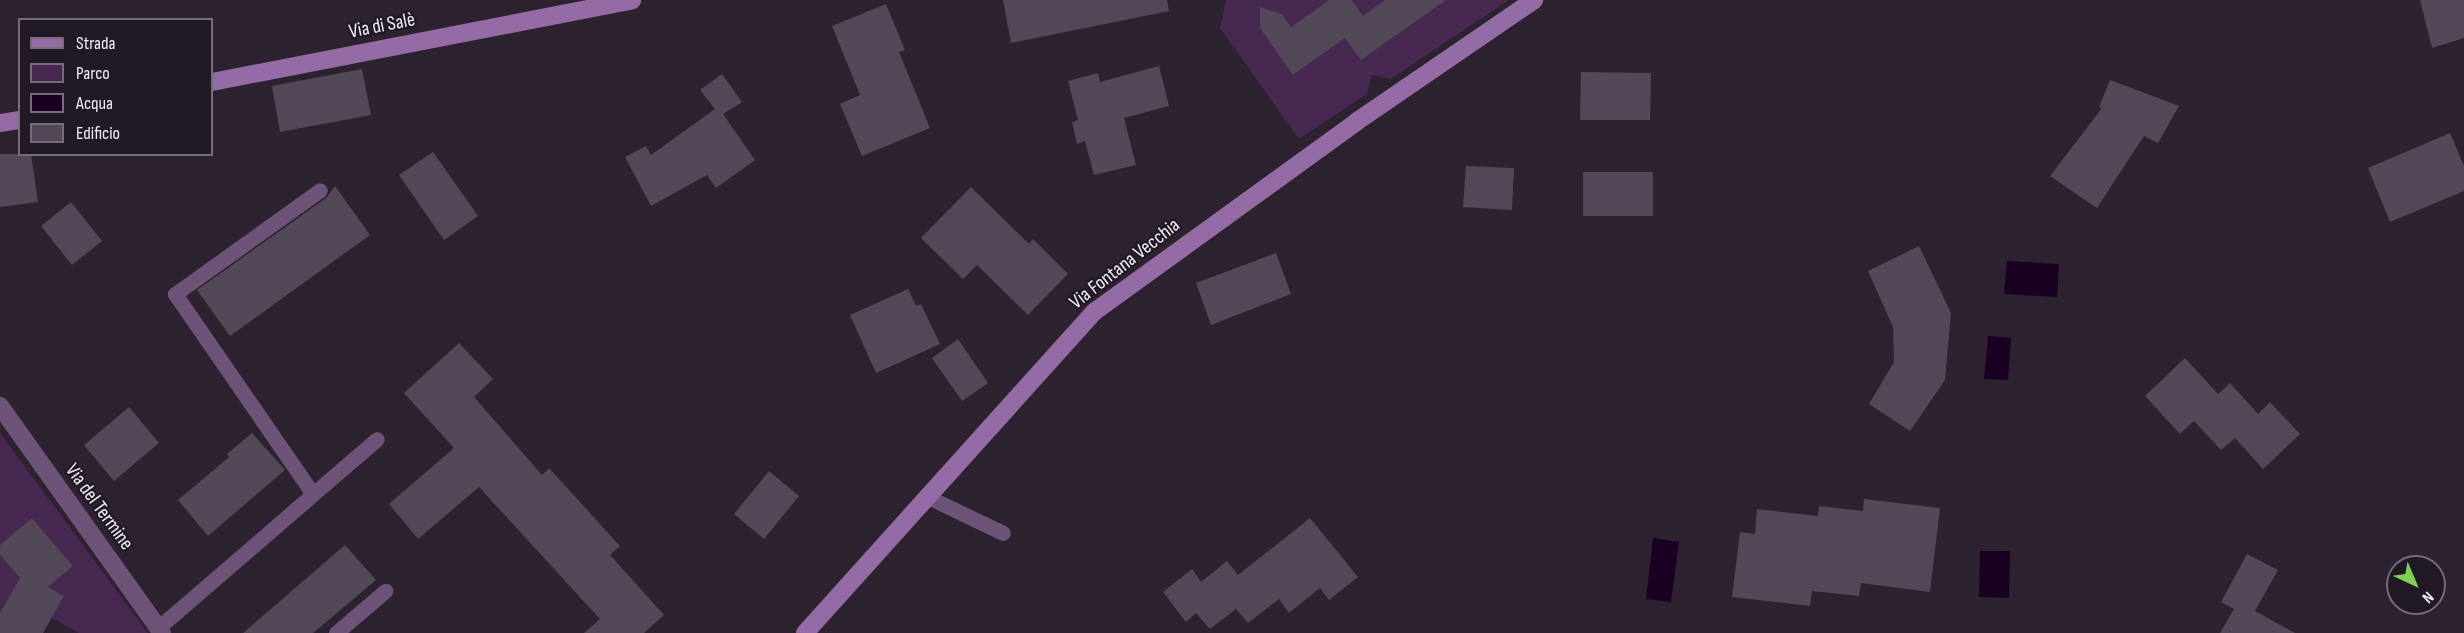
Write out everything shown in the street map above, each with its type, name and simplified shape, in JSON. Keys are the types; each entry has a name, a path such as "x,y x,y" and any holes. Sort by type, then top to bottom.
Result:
{"street":[{"name":"Via di Salè","path":"213,82 632,0"},
{"name":"Via Fontana Vecchia","path":"805,633 1070,336 1106,302 1356,122 1534,0"},
{"path":"0,123 18,120"},
{"name":"Via del Termine","path":"0,406 160,631"}],"lane":[{"path":"313,494 175,294 320,190"},
{"path":"160,631 377,439"},
{"path":"928,497 1003,533"},
{"path":"336,633 385,591"}],"green space":[{"path":"1226,0 1329,0 1323,5 1361,60 1442,3 1440,0 1509,0 1391,79 1372,75 1367,94 1299,139 1220,28","holes":["1321,5 1345,38 1293,75 1260,14 1267,9 1282,14 1301,41 1318,28 1308,15"]},
{"path":"1352,0 1385,0 1371,28"},
{"path":"0,433 148,633 79,633 52,618 48,587 73,566 32,518 0,545"},
{"path":"0,555 20,578 0,615"}],"water":[{"path":"2007,261 2059,264 2057,297 2004,294"},
{"path":"1988,336 2011,338 2008,380 1984,379"},
{"path":"1653,538 1679,542 1671,602 1646,599"},
{"path":"1980,551 2010,551 2009,598 1979,597"}],"building":[{"path":"1003,0 1167,0 1169,11 1011,43"},
{"path":"1329,0 1352,0 1363,16 1385,0 1446,0 1361,60 1345,38 1293,75 1260,28 1260,7 1282,14 1291,27"},
{"path":"2420,0 2464,0 2464,38 2432,48"},
{"path":"886,4 905,50 899,52 930,128 862,156 840,104 860,95 832,26"},
{"path":"1159,66 1169,106 1124,118 1136,165 1094,175 1085,141 1077,144 1072,122 1078,120 1068,81 1098,73 1100,82"},
{"path":"362,69 371,115 280,132 272,86"},
{"path":"1581,72 1651,73 1650,120 1580,120"},
{"path":"722,74 742,102 723,114 755,160 716,188 707,175 651,206 625,157 646,146 651,155 715,109 700,90"},
{"path":"2110,80 2179,106 2158,143 2144,136 2097,208 2050,176 2102,108 2099,107"},
{"path":"2450,133 2464,166 2464,191 2390,222 2368,168"},
{"path":"433,152 478,216 444,240 399,175"},
{"path":"0,154 31,156 38,202 0,207"},
{"path":"1466,166 1514,168 1512,210 1463,207"},
{"path":"1583,172 1653,172 1653,216 1583,216"},
{"path":"335,186 370,235 230,336 197,290 326,198"},
{"path":"971,187 1029,244 1033,239 1068,274 1028,315 977,265 963,279 921,238"},
{"path":"71,202 102,241 72,265 41,226"},
{"path":"1919,246 1951,313 1945,380 1910,431 1869,404 1894,362 1893,327 1868,271"},
{"path":"1276,253 1291,294 1211,325 1196,283"},
{"path":"908,289 916,306 921,304 940,344 876,373 850,315"},
{"path":"958,339 988,383 962,401 932,358"},
{"path":"459,343 493,379 474,397 542,475 549,468 620,546 610,555 664,615 644,633 584,633 600,619 479,487 418,539 389,504 454,448 404,393"},
{"path":"2185,358 2218,394 2230,383 2258,414 2270,402 2300,434 2263,469 2235,438 2221,450 2194,421 2180,434 2145,396"},
{"path":"129,407 159,443 114,481 84,445"},
{"path":"252,433 285,470 208,536 178,500 229,457 227,454"},
{"path":"769,471 799,496 764,539 734,514"},
{"path":"1864,499 1940,508 1930,592 1861,583 1859,596 1812,591 1810,606 1732,597 1740,532 1755,534 1757,509 1818,516 1819,506 1863,511"},
{"path":"32,518 73,566 48,587 64,596 43,633 0,633 0,613 20,578 0,555 0,545"},
{"path":"1310,518 1358,577 1329,600 1320,588 1289,613 1279,599 1248,623 1236,609 1210,629 1196,613 1186,622 1163,592 1192,569 1201,582 1227,561 1238,575"},
{"path":"345,545 376,580 313,633 243,633"},
{"path":"2247,554 2278,570 2255,611 2295,633 2220,633 2234,609 2221,602"}]}
